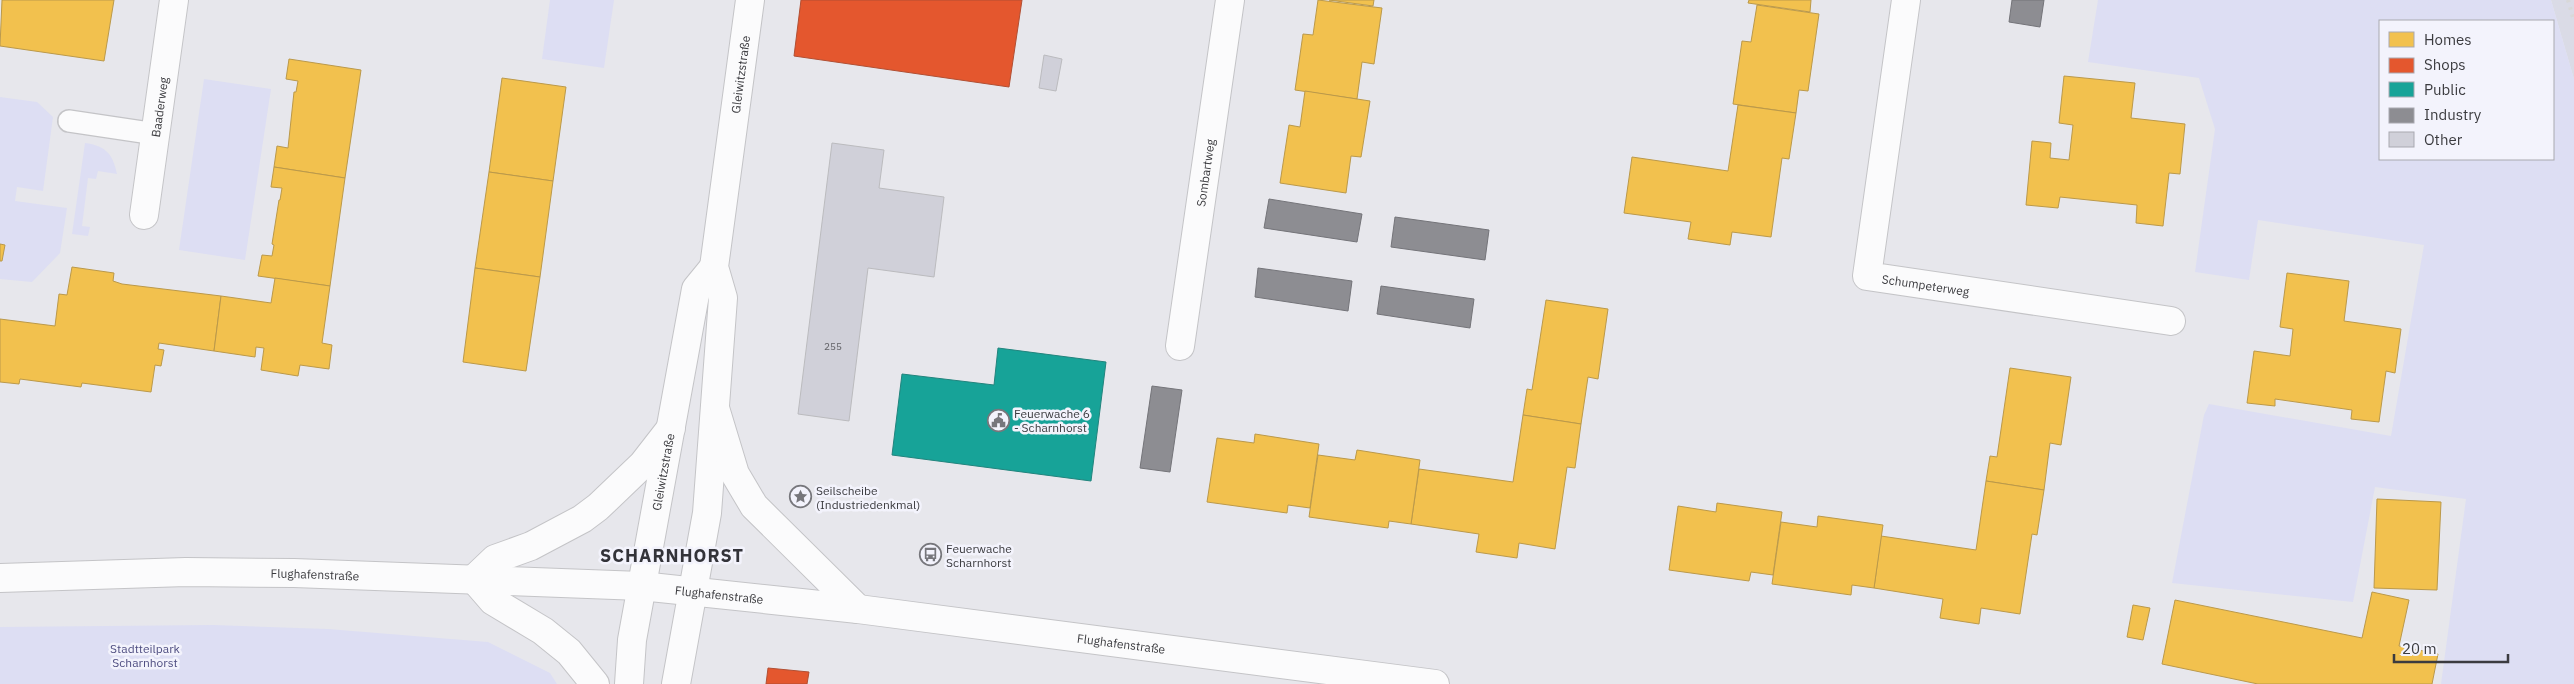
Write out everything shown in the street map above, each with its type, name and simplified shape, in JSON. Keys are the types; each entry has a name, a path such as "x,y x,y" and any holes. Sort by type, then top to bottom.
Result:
{"street":[{"name":"Baaderweg","path":"144,215 174,0"},
{"name":"Gleiwitzstraße","path":"676,684 708,513 723,298 714,267 750,0"},
{"name":"Sombartweg","path":"1180,346 1230,0"},
{"name":"Schumpeterweg","path":"1906,0 1867,276 2171,321"},
{"name":"Gleiwitzstraße","path":"628,684 632,640 641,586 696,289 714,267"},
{"path":"715,408 735,474 754,506 858,610"},
{"path":"595,684 569,652 543,631 493,601 474,579 495,559 531,546 582,519 598,508 643,464 671,428"},
{"name":"Flughafenstraße","path":"0,578 196,572 294,573 641,586 858,610 1435,684"}],"lane":[{"path":"69,121 156,134"}],"shaded area":[{"path":"2551,0 2574,0 2574,79"}],"green space":[{"path":"550,0 614,0 604,68 542,59"},
{"path":"2098,0 2551,0 2574,79 2574,684 2441,684 2466,499 2375,487 2353,602 2172,583 2204,415 2209,404 2391,436 2424,245 2258,220 2249,280 2195,272 2215,129 2199,78 2088,62"},
{"path":"204,79 271,89 245,260 179,250"},
{"path":"0,97 37,102 53,117 43,191 17,187 15,201 67,208 60,253 32,282 0,279"},
{"path":"85,143 98,146 107,152 111,156 117,174 98,171 96,179 88,178 82,226 90,227 88,236 72,234"},
{"name":"Stadtteilpark Scharnhorst","path":"213,625 328,629 488,642 550,673 557,684 0,684 0,627"}],"building: Homes":[{"path":"2,0 114,0 104,61 0,46"},
{"path":"1318,0 1382,8 1374,64 1362,62 1357,99 1295,90 1303,34 1313,35"},
{"path":"1329,0 1374,0 1373,6"},
{"path":"1749,0 1811,0 1810,12 1748,3"},
{"path":"1757,5 1819,14 1808,91 1799,90 1796,113 1733,104 1742,41 1751,42"},
{"path":"289,59 361,70 345,178 274,167 277,146 288,148 294,92 296,92 298,81 286,79"},
{"path":"2064,76 2135,83 2131,118 2185,124 2180,174 2169,173 2163,226 2136,223 2137,205 2060,197 2058,208 2026,205 2032,141 2051,143 2050,158 2069,160 2073,125 2059,123"},
{"path":"502,78 566,87 553,181 489,172"},
{"path":"1305,91 1370,101 1361,157 1351,156 1346,193 1280,183 1289,125 1300,127"},
{"path":"1738,105 1796,113 1789,159 1782,158 1771,237 1732,232 1730,245 1688,239 1691,222 1624,213 1632,157 1728,171"},
{"path":"274,167 345,178 330,286 258,276 262,255 272,256 274,245 272,244 282,188 271,187"},
{"path":"489,172 553,181 540,277 475,268"},
{"path":"0,244 5,245 2,261 0,261"},
{"path":"72,267 114,273 113,281 122,284 221,296 214,351 159,343 158,349 164,350 161,366 155,365 151,392 82,383 81,387 20,379 19,384 0,382 0,319 55,326 59,294 67,295"},
{"path":"475,268 540,277 526,371 463,362"},
{"path":"2287,273 2349,281 2344,321 2401,329 2395,373 2386,371 2379,422 2351,419 2352,410 2275,399 2275,406 2247,403 2254,351 2290,356 2293,329 2280,327"},
{"path":"275,278 330,286 322,343 332,345 329,369 300,365 298,376 261,370 264,348 256,347 255,357 214,351 221,296 271,303"},
{"path":"1546,300 1608,309 1598,379 1588,377 1581,424 1523,415 1527,389 1532,390"},
{"path":"2010,368 2071,377 2061,445 2050,443 2044,490 1986,481 1990,456 1997,457"},
{"path":"1523,415 1581,424 1575,468 1567,467 1555,549 1519,543 1517,558 1476,552 1479,534 1411,524 1419,469 1513,482"},
{"path":"1255,434 1319,444 1310,508 1288,505 1287,513 1207,502 1217,438 1254,443"},
{"path":"1357,450 1420,460 1411,524 1389,521 1388,528 1309,517 1318,455 1355,460"},
{"path":"1986,481 2044,490 2037,535 2032,534 2020,614 1981,608 1979,624 1940,618 1943,599 1874,588 1881,536 1976,550"},
{"path":"2377,499 2441,502 2437,590 2374,588"},
{"path":"1717,503 1782,512 1773,575 1751,572 1749,581 1669,570 1678,506 1716,512"},
{"path":"1818,516 1883,525 1874,588 1852,585 1851,595 1772,584 1781,522 1817,527"},
{"path":"2372,592 2409,600 2399,646 2438,654 2432,684 2258,684 2162,664 2175,600 2362,638"},
{"path":"2133,605 2150,608 2143,640 2127,637"}],"building: Shops":[{"path":"801,0 1022,0 1009,87 794,56"},
{"path":"768,668 809,672 807,684 766,684"}],"building: Public":[{"name":"Feuerwache 6 - Scharnhorst","path":"998,348 1106,362 1091,481 892,455 902,374 994,385"}],"building: Industry":[{"path":"2012,0 2044,0 2040,27 2009,22"},
{"path":"1269,199 1362,214 1357,242 1264,228"},
{"path":"1395,217 1489,230 1485,260 1391,247"},
{"path":"1258,268 1352,281 1348,311 1255,297"},
{"path":"1381,286 1474,299 1470,328 1377,314"},
{"path":"1152,386 1182,390 1170,472 1140,468"}],"building: Other":[{"path":"1044,55 1062,59 1056,91 1039,88"},
{"path":"832,143 884,150 879,188 944,197 934,277 868,268 849,421 798,414"}],"railway":[{"path":"2568,0 2574,21"}],"place":[{"name":"Feuerwache 6 - Scharnhorst","path":"998,420"},
{"name":"Seilscheibe (Industriedenkmal)","path":"800,497"},
{"name":"Feuerwache Scharnhorst","path":"930,555"}],"district":[{"name":"SCHARNHORST","path":"672,555"}]}
